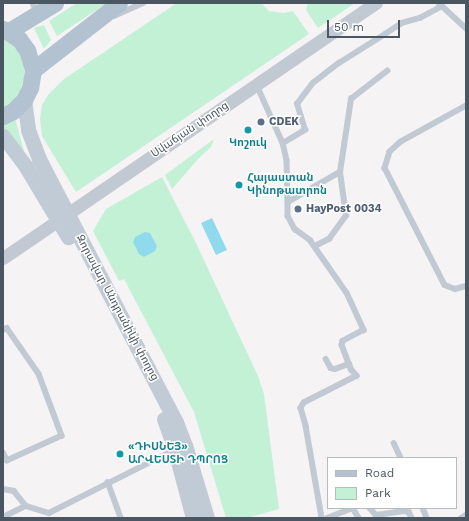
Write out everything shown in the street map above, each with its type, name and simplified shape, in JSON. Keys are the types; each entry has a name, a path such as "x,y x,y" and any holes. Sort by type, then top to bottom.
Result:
{"main road":[{"path":"3,116 13,110 24,100 30,88 33,70 27,50 20,39 6,30 35,9 55,3"},
{"path":"33,70 82,30 119,3"},
{"name":"Զորավար Անդրանիկի փողոց","path":"24,100 28,130 62,217 111,316 180,448 207,518"},
{"name":"Զորավար Անդրանիկի փողոց","path":"3,136 62,217"},
{"name":"Զորավար Անդրանիկի փողոց","path":"180,448 193,518"}],"street":[{"name":"Սվաճյան փողոց","path":"3,258 376,3"}],"lane":[{"path":"82,30 143,3"},
{"path":"283,143 305,130 297,104 313,83 339,63 384,34 402,23 420,18 440,5 466,28"},
{"path":"315,246 329,239 346,216 340,172 351,99 387,71"},
{"path":"257,84 283,143 287,160 288,216 296,229 315,246 347,293 364,330 343,341 342,345 349,364 357,376 304,403 301,408 306,426 322,518"},
{"path":"466,106 401,142 390,152 385,168 445,285 455,288 466,286"},
{"path":"288,202 340,172"},
{"path":"3,330 7,328 39,374 62,436 7,462 3,453"},
{"path":"326,359 331,368 334,369 349,364"},
{"path":"394,443 401,457"},
{"path":"3,489 14,491 26,506 50,515 108,482 180,448"},
{"path":"108,482 121,518"},
{"path":"3,517 26,506"},
{"path":"327,518 349,509 356,509 359,518"},
{"path":"371,509 376,516 404,511 409,512 412,518"},
{"path":"424,509 428,518"},
{"path":"461,518 466,515"}],"green space":[{"path":"77,3 107,3 57,36 49,21"},
{"path":"177,3 261,3 269,11 283,13 293,11 309,34 76,192 42,136 40,119 42,105 48,95 64,79"},
{"path":"308,3 355,3 318,28 306,10"},
{"path":"44,25 51,40 44,49 34,28"},
{"path":"3,38 12,44 20,54 24,66 24,79 20,91 13,101 3,108"},
{"path":"15,118 24,151 3,129 3,124"},
{"path":"214,139 211,147 198,159 172,189 165,175"},
{"path":"162,177 196,243 258,376 264,394 279,509 247,518 226,518 194,412 124,279 119,281 93,231 106,209"}],"water":[{"path":"212,218 227,250 216,255 201,223"},
{"path":"145,232 150,233 157,246 155,251 144,257 139,254 133,242 135,237"}],"place":[{"name":"CDEK","path":"261,122"},
{"name":"Կոշուկ","path":"248,130"},
{"name":"Հայաստան Կինոթատրոն","path":"239,185"},
{"name":"HayPost 0034","path":"298,209"},
{"name":"«ԴԻՍՆԵՅ» ԱՐՎԵՍՏԻ ԴՊՐՈՑ","path":"120,454"}]}
